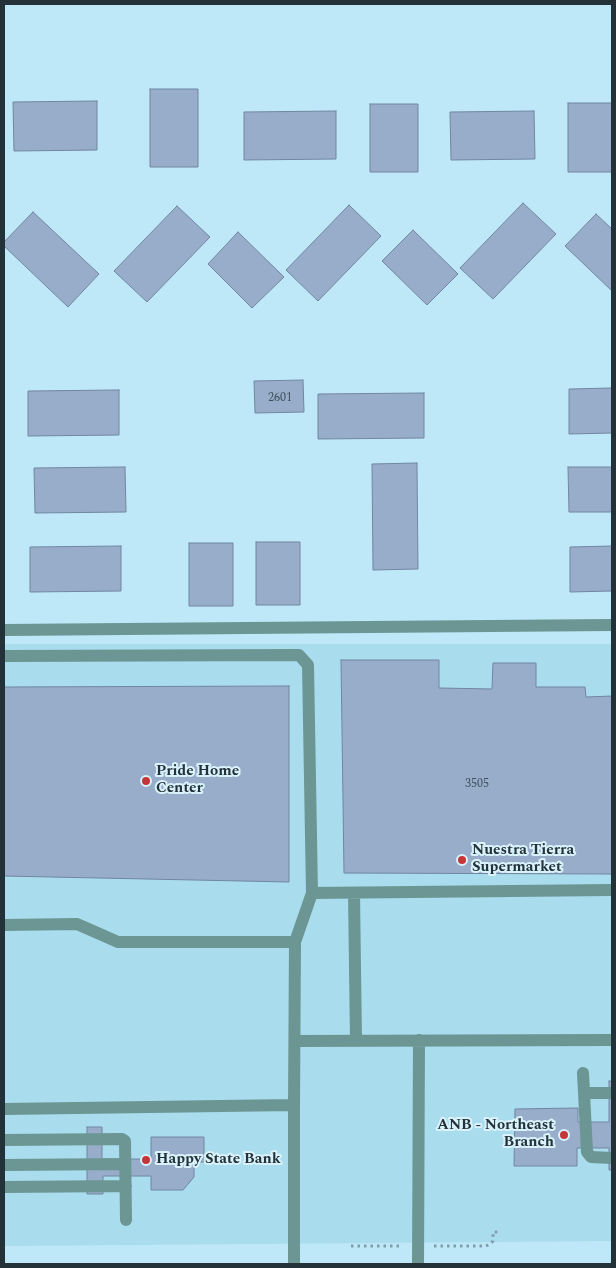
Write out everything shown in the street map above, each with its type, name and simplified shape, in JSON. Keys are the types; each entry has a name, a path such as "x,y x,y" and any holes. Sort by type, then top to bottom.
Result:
{"lane":[{"path":"4,630 612,625"},
{"path":"4,656 298,655 308,664 312,893 295,942 294,1264"},
{"path":"312,893 612,890"},
{"path":"354,893 356,1041"},
{"path":"4,925 77,924 118,942 295,942"},
{"path":"418,1264 419,1040"},
{"path":"294,1042 612,1040"},
{"path":"583,1073 587,1152 591,1156 612,1158"},
{"path":"584,1093 612,1093"},
{"path":"4,1108 294,1105"},
{"path":"4,1140 122,1139 125,1142 126,1220"},
{"path":"4,1165 125,1164"},
{"path":"4,1187 126,1186"}],"shaded area":[{"path":"4,644 612,644 612,1241 4,1246"}],"building":[{"path":"150,89 198,89 198,167 150,167"},
{"path":"97,101 97,150 14,151 13,102"},
{"path":"568,103 612,103 612,172 568,172"},
{"path":"370,104 418,104 418,172 370,172"},
{"path":"336,111 336,159 244,160 244,112"},
{"path":"534,111 535,159 451,160 450,112"},
{"path":"523,203 556,234 493,299 460,268"},
{"path":"349,205 381,236 318,301 286,270"},
{"path":"177,206 210,237 147,302 114,271"},
{"path":"33,212 99,274 68,307 4,246 4,242"},
{"path":"596,214 612,229 612,291 565,246"},
{"path":"413,230 458,274 427,305 382,261"},
{"path":"238,232 284,277 252,308 208,264"},
{"path":"303,380 304,412 255,413 254,381"},
{"path":"612,388 612,433 569,434 569,389"},
{"path":"119,390 119,435 28,436 28,391"},
{"path":"424,393 424,438 318,439 318,394"},
{"path":"417,463 418,569 373,570 372,464"},
{"path":"125,467 126,512 35,513 34,468"},
{"path":"568,467 612,467 612,512 569,512"},
{"path":"256,542 300,542 300,605 256,605"},
{"path":"189,543 233,543 233,606 189,606"},
{"path":"121,546 121,591 30,592 30,547"},
{"path":"612,546 612,591 570,592 570,547"},
{"path":"341,660 439,660 439,688 492,689 493,663 536,663 536,687 585,687 586,697 612,696 612,874 344,873"},
{"name":"Pride Home Center","path":"289,686 289,882 4,876 4,687"},
{"name":"ANB - Northeast Branch","path":"609,1081 612,1081 612,1170 609,1170 609,1148 577,1148 577,1166 514,1166 515,1109 578,1108 578,1122 609,1122"},
{"name":"Happy State Bank","path":"87,1127 102,1127 102,1159 151,1159 151,1137 204,1137 204,1162 194,1162 194,1177 183,1190 151,1190 151,1176 103,1176 103,1194 87,1194"}],"place":[{"name":"Pride Home Center","path":"146,781"},
{"name":"Nuestra Tierra Supermarket","path":"462,860"},
{"name":"ANB - Northeast Branch","path":"564,1135"},
{"name":"Happy State Bank","path":"146,1160"}]}
